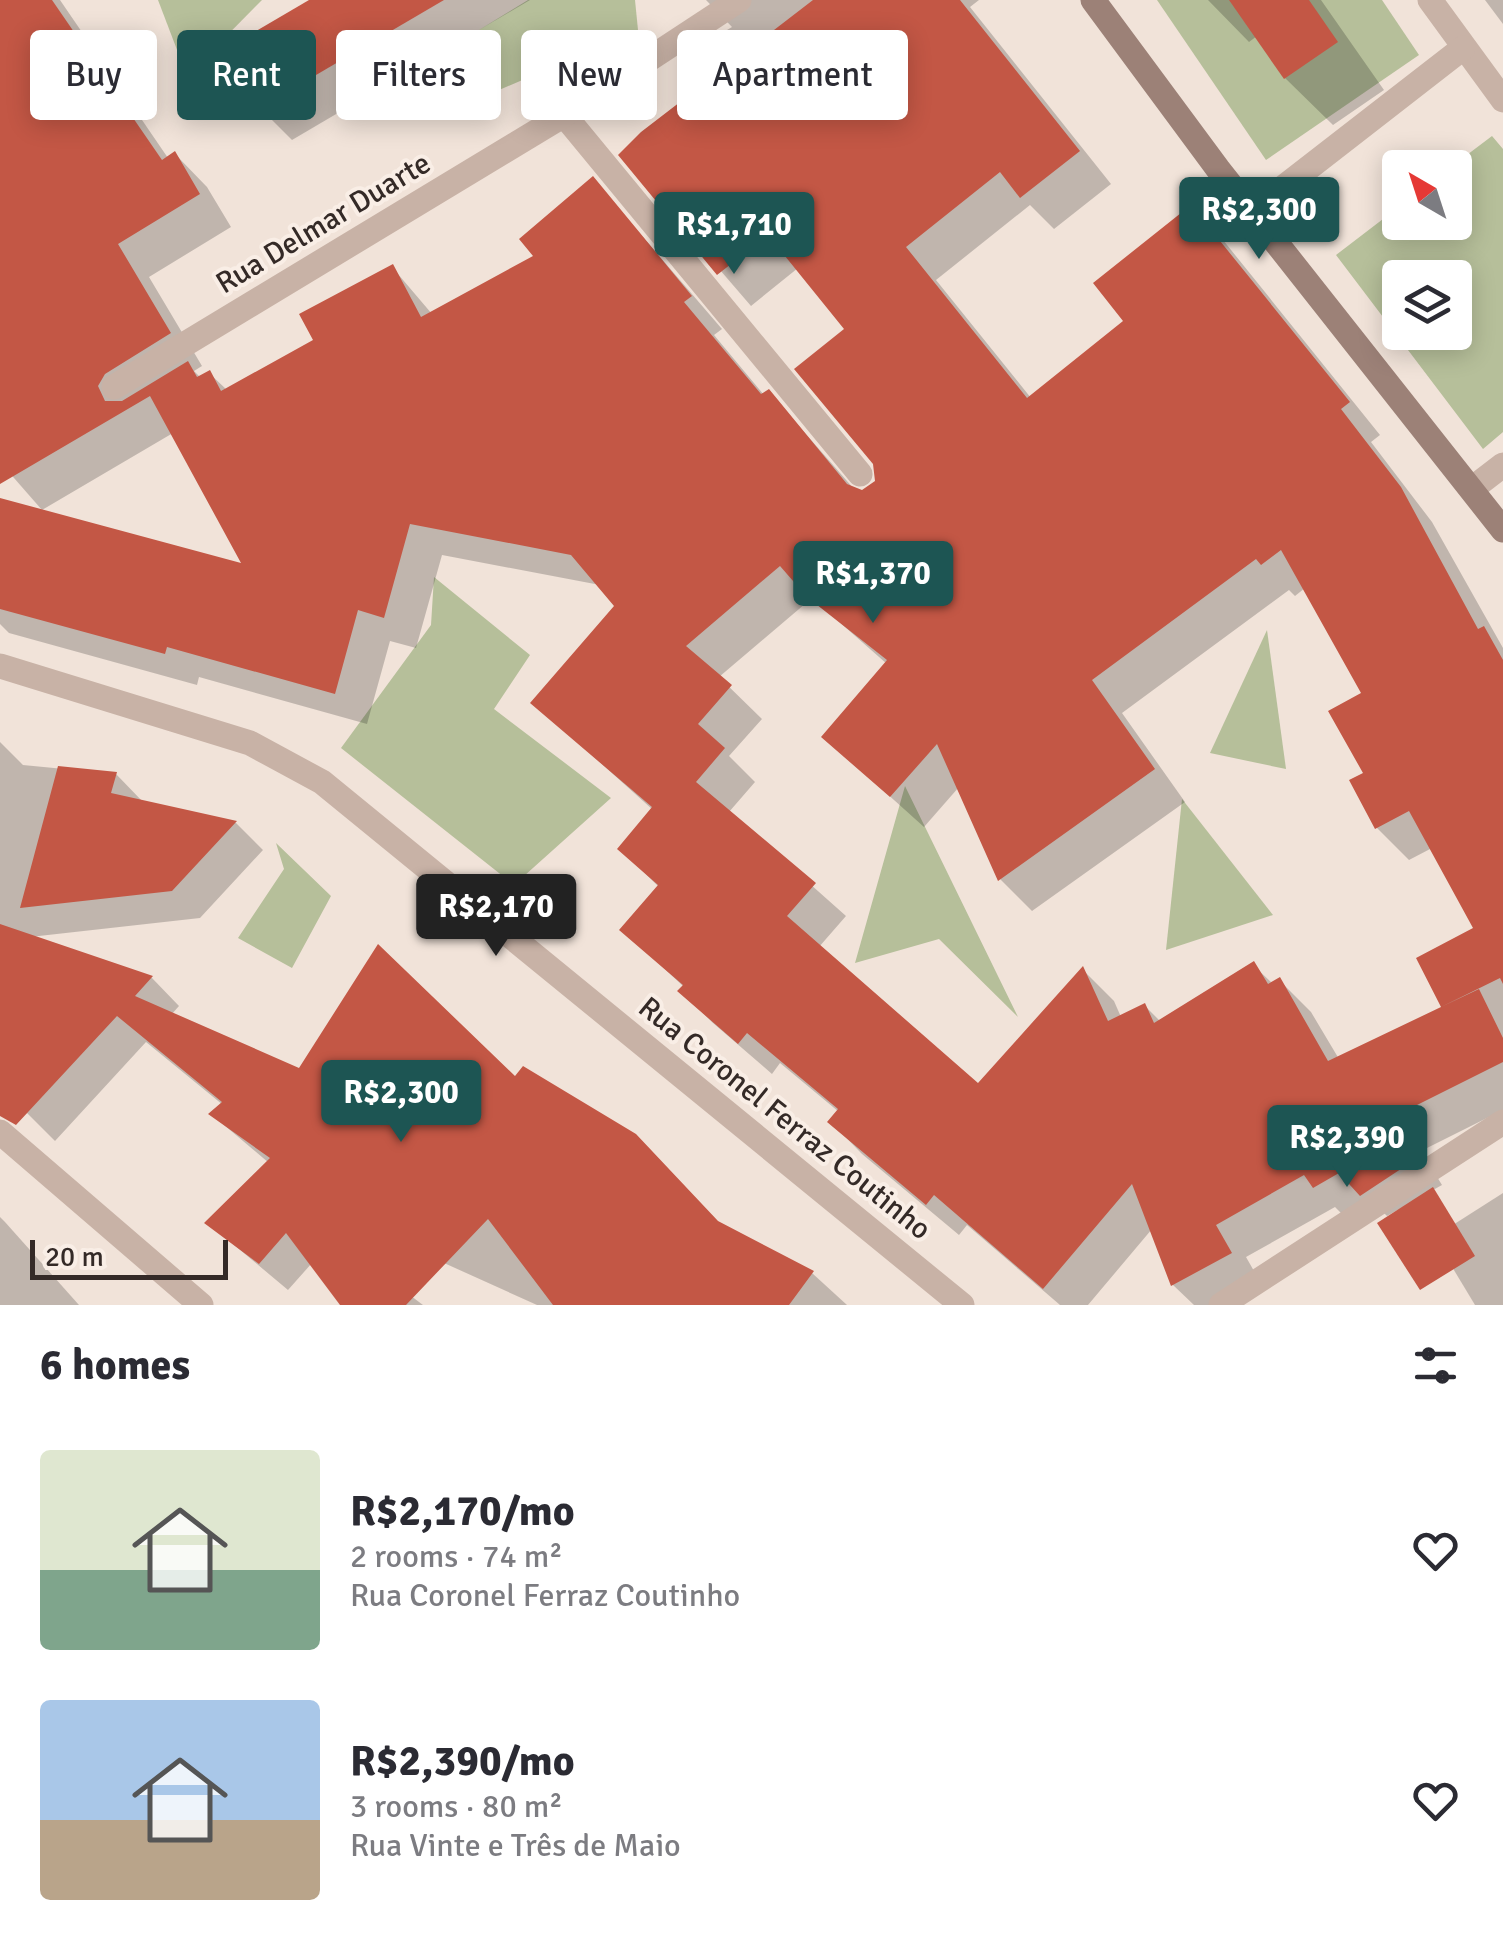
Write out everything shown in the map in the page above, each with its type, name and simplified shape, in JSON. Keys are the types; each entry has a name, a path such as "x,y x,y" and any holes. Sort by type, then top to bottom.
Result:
{"main road":[{"path":"1093,0 1503,530"}],"street":[{"name":"Rua Delmar Duarte","path":"657,54 739,0"},
{"path":"1430,0 1503,100"},
{"path":"1253,211 1463,48"},
{"name":"Rua Delmar Duarte","path":"114,386 556,120"},
{"path":"568,120 860,474"},
{"path":"1472,488 1503,465"},
{"name":"Rua Coronel Ferraz Coutinho","path":"0,666 250,743 322,782 962,1305"},
{"path":"1221,1305 1503,1122"},
{"path":"0,1132 201,1305"}],"green space":[{"path":"158,0 262,0 232,30 177,30 177,50"},
{"path":"528,0 635,0 638,30 521,30 521,81 501,89 501,30 479,30"},
{"path":"1157,0 1382,0 1419,55 1266,160"},
{"path":"1492,136 1503,149 1503,432 1483,449 1408,350 1472,350 1472,260 1382,260 1382,316 1336,255 1382,220 1382,240 1472,240 1472,151"},
{"path":"434,577 530,655 494,709 611,798 514,885 341,748 431,625"},
{"path":"1267,630 1286,769 1210,753"},
{"path":"905,786 1018,1017 939,939 855,963"},
{"path":"1182,799 1273,915 1166,950"},
{"path":"276,843 331,896 292,968 238,938 284,869"}],"building":[{"path":"0,0 52,0 73,30 30,30 30,120 134,120 162,160 175,151 200,194 118,244 171,333 105,374 98,386 105,401 122,401 188,361 197,377 210,370 221,391 313,340 299,314 393,264 421,317 533,256 519,239 593,176 692,296 684,302 761,394 769,389 847,484 862,490 875,481 873,464 794,369 844,329 768,235 717,275 618,155 677,104 677,120 908,120 908,30 774,30 813,0 960,0 1080,151 1020,198 1000,172 906,247 1027,398 1123,321 1093,283 1191,205 1350,402 1341,409 1401,487 1478,629 1484,626 1503,660 1503,984 1500,978 1441,1007 1479,989 1503,1038 1503,1062 1391,1118 1416,1159 1360,1196 1339,1173 1313,1188 1304,1175 1216,1225 1232,1253 1171,1286 1132,1184 1043,1289 934,1195 926,1205 827,1122 838,1109 747,1033 738,1044 677,991 683,985 619,930 658,885 617,849 652,807 530,703 614,606 571,555 410,524 384,618 358,610 335,694 167,647 165,654 0,609 0,498 241,563 150,396 0,484","holes":["1281,550 1361,693 1328,711 1363,773 1349,780 1375,829 1409,811 1473,928 1416,958 1441,1007 1328,1061 1280,977 1268,984 1254,961 1154,1023 1145,1003 1108,1021 1083,966 978,1083 787,916 816,883 696,782 725,748 698,724 732,685 686,646 780,566 807,597 887,660 821,737 890,797 937,744 998,881 1155,769 1092,680 1256,559 1261,565"]},
{"path":"309,0 444,0 393,30 336,30 336,63 316,75 316,30 258,30"},
{"path":"1229,0 1309,0 1338,42 1284,79"},
{"path":"58,766 117,772 111,793 237,821 172,891 20,908"},
{"path":"0,924 153,976 135,996 299,1068 378,944 515,1076 523,1066 636,1134 718,1221 814,1271 789,1305 553,1305 488,1219 406,1305 340,1305 286,1233 259,1264 204,1223 270,1158 208,1114 222,1102 117,1016 16,1125 0,1116"},
{"path":"1433,1187 1475,1256 1420,1290 1377,1223"}]}
